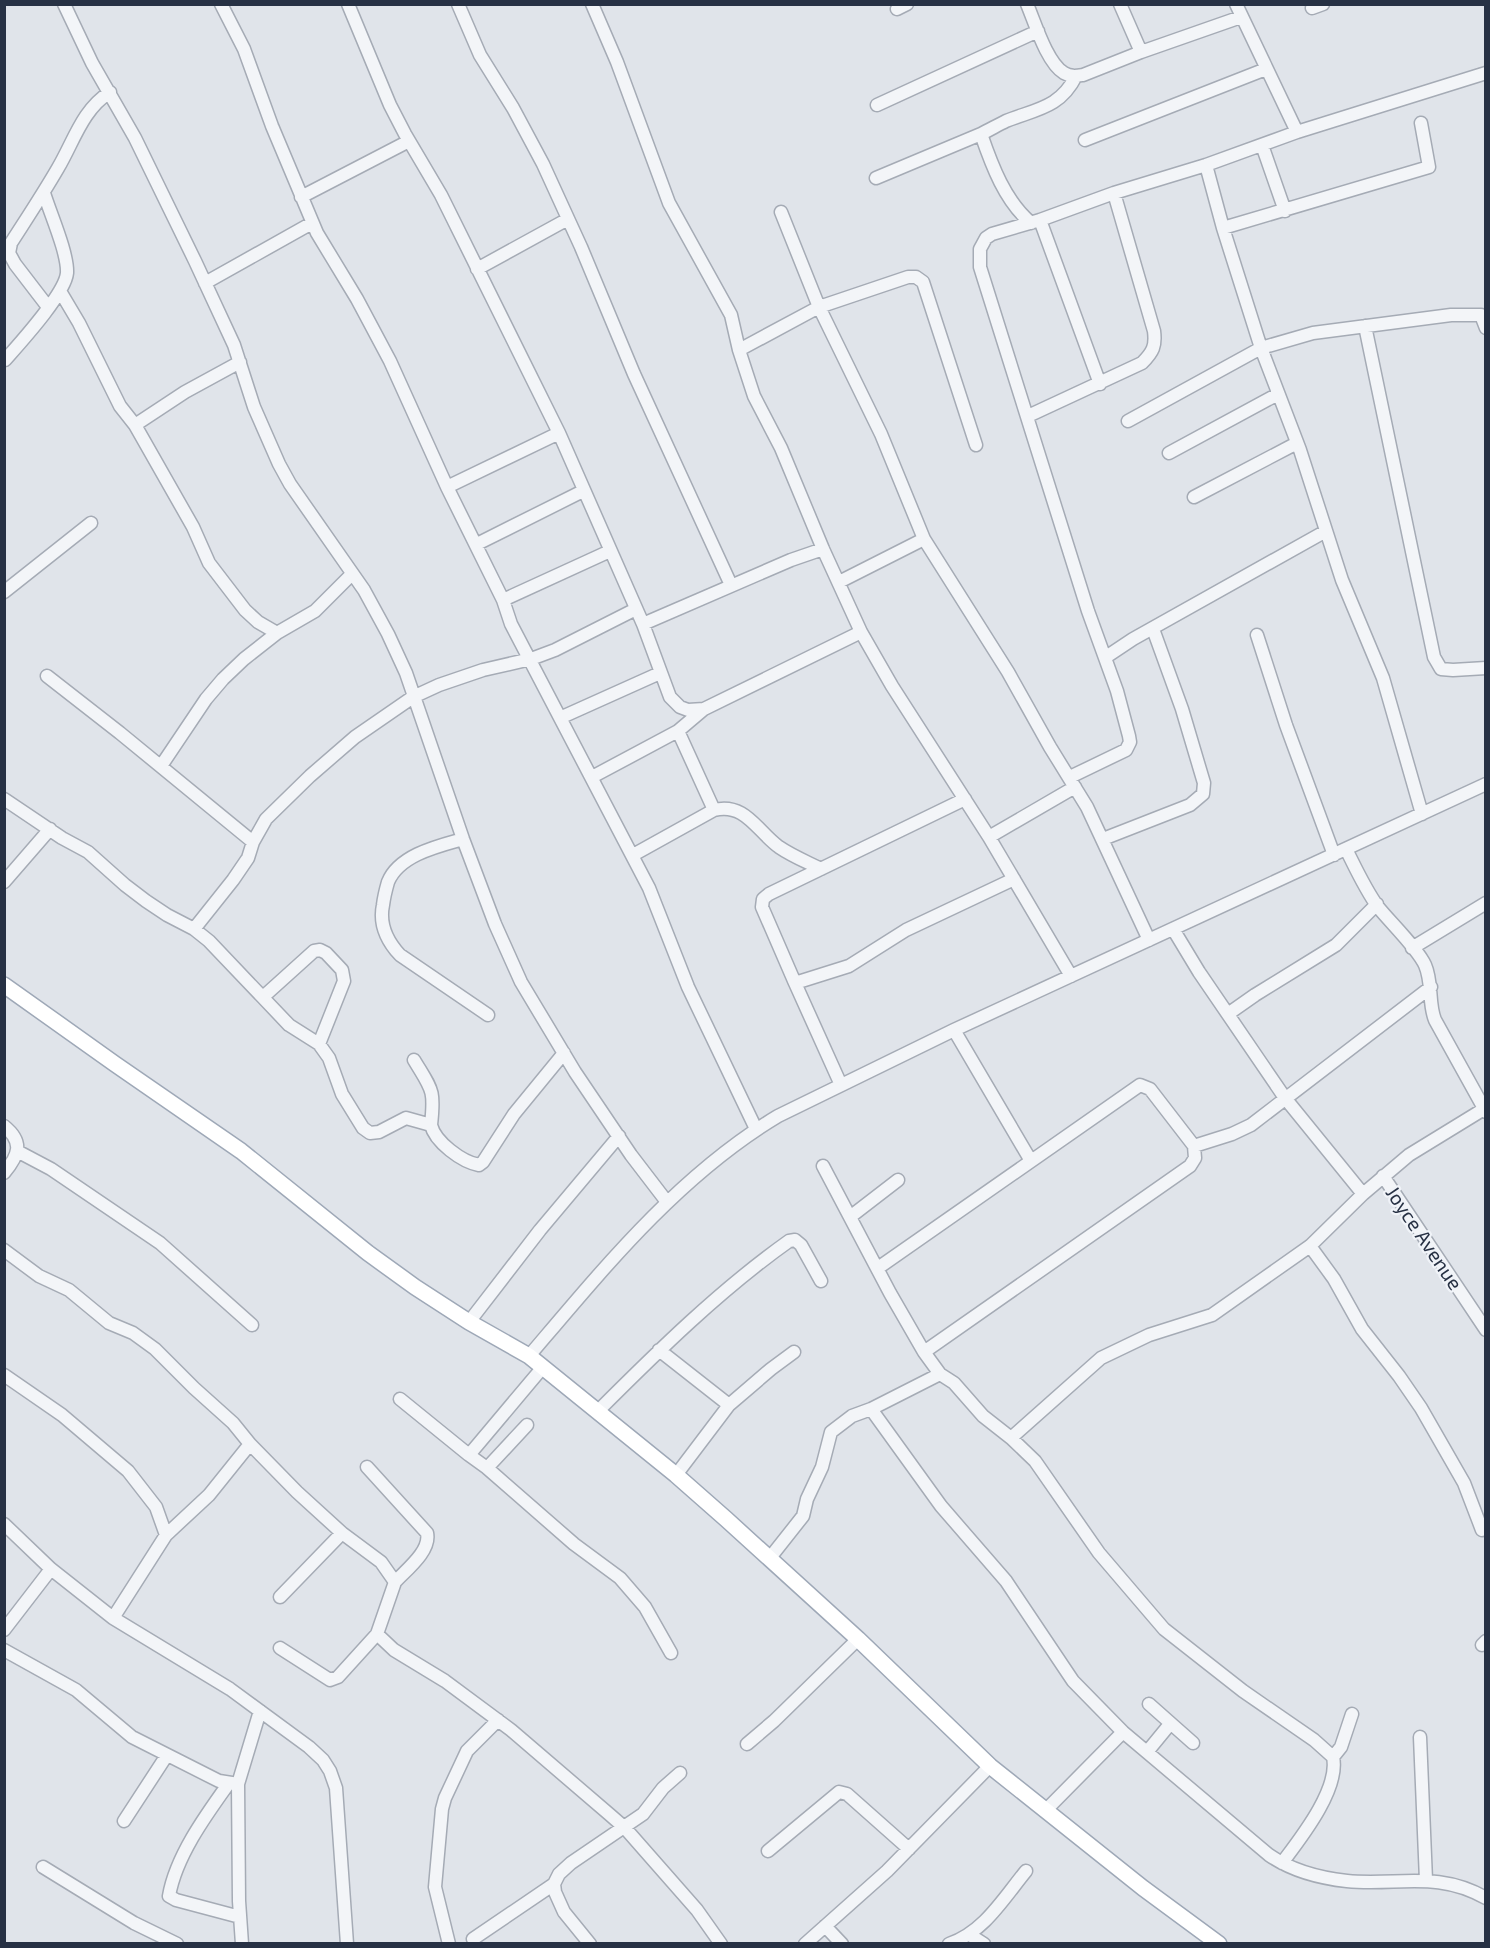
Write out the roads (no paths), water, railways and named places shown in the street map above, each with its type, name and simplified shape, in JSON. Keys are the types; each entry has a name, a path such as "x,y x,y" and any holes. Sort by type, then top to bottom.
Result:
{"main road":[{"path":"4,985 229,1142 415,1287 469,1322 529,1356 543,1367 676,1475 858,1639 990,1766 1143,1888 1219,1944"}],"street":[{"path":"64,4 92,63 135,138 234,345 257,416 279,464 290,484 364,590 388,634 406,673 463,839 521,982 564,1053 619,1136 668,1202"},
{"path":"221,4 244,50 312,223 390,361 447,487 503,600 511,624 633,855 649,888 688,987 756,1129"},
{"path":"348,4 390,105 441,195 559,433 643,624 670,697 675,703 688,710 704,709"},
{"path":"458,4 480,55 520,120 568,219 634,374 731,585"},
{"path":"1027,4 1044,46 1062,72 1076,76 1242,17"},
{"path":"1120,4 1141,52"},
{"path":"1236,4 1297,132"},
{"path":"596,6 669,203 731,315 739,350 754,396 781,448 861,632 892,686 989,837 1071,976"},
{"path":"877,105 1038,32"},
{"path":"1085,140 1266,69"},
{"path":"989,837 1073,782 1121,754 1130,742 1117,691 1088,611 978,258 983,243 992,234 1206,165 1297,132 1485,73"},
{"path":"876,177 981,134 1009,120 1049,106 1062,96 1076,76"},
{"path":"48,307 15,264 9,253 11,243 44,192 86,115 99,99 110,92"},
{"path":"1223,228 1430,167 1421,123"},
{"path":"981,134 1008,197 1017,211 1036,221 1100,384"},
{"path":"301,197 409,141"},
{"path":"1262,145 1285,211"},
{"path":"1206,165 1223,228 1261,348 1297,443 1342,580 1383,678 1422,814"},
{"path":"5,360 60,291 66,277 66,264 44,192"},
{"path":"1028,416 1142,363 1154,350 1156,344 1154,331 1114,193"},
{"path":"781,212 819,307 881,434 924,539 1008,672 1050,747 1073,782 1103,839 1149,940"},
{"path":"477,269 568,219"},
{"path":"205,284 312,223"},
{"path":"739,350 819,307 908,277 916,277 923,282 976,445"},
{"path":"60,291 79,323 120,406 135,425 193,527 209,563 245,610 258,622 277,633"},
{"path":"1128,421 1261,348 1313,333 1451,315 1481,315 1485,328"},
{"path":"1365,326 1434,657 1441,669 1485,668"},
{"path":"135,425 185,392 240,362"},
{"path":"1169,453 1278,394"},
{"path":"447,487 559,433"},
{"path":"1194,497 1297,443"},
{"path":"477,544 583,491"},
{"path":"4,592 91,523"},
{"path":"1106,657 1124,644 1326,531"},
{"path":"839,582 924,539"},
{"path":"643,624 791,560 823,549"},
{"path":"503,600 610,551"},
{"path":"161,766 206,699 223,679 277,633 315,611 352,574"},
{"path":"194,929 248,858 253,842 266,819 310,776 355,737 413,697 451,680 531,659 555,650 636,609"},
{"path":"1103,839 1190,805 1203,794 1204,783 1189,730 1154,629"},
{"path":"592,777 678,731 704,709 861,632"},
{"path":"1257,635 1286,725 1334,855"},
{"path":"562,717 660,673"},
{"path":"47,676 253,842"},
{"path":"678,731 714,810"},
{"path":"529,1356 596,1278 668,1202 713,1160 756,1129 954,1030 1485,784"},
{"path":"4,799 88,852 124,885 209,941 289,1025 319,1044 329,1059 342,1094 359,1124 367,1131 379,1132 406,1118 431,1125"},
{"path":"841,1085 762,907 763,899 769,894 964,799"},
{"path":"633,855 723,807 742,812 778,847 821,869"},
{"path":"4,882 50,829"},
{"path":"463,839 420,853 395,870 389,880 381,912 389,944 400,955 488,1015"},
{"path":"1011,1438 1101,1358 1149,1335 1212,1315 1310,1246 1363,1194 1409,1155 1484,1111 1432,1013 1431,987 1425,966 1377,904 1346,849"},
{"path":"795,983 849,966 906,930 1014,879"},
{"path":"1412,948 1485,903"},
{"path":"1228,1014 1336,945 1377,904"},
{"path":"1173,929 1286,1098 1363,1194"},
{"path":"263,997 314,951 320,950 326,953 342,970 344,981 319,1044"},
{"path":"1194,1146 1242,1130 1431,987"},
{"path":"954,1030 1031,1161"},
{"path":"414,1060 432,1090 434,1099 431,1125 438,1140 472,1163 479,1165 514,1114 564,1053"},
{"path":"878,1268 953,1218 1140,1085 1150,1089 1194,1146 1195,1158 1190,1166 924,1352"},
{"path":"4,1126 16,1138 19,1146 13,1162 4,1173"},
{"path":"469,1322 540,1230 619,1136"},
{"path":"17,1151 51,1169 160,1243 252,1325"},
{"path":"823,1166 924,1352 940,1374 954,1383 983,1416 1011,1438 1041,1469 1099,1553 1164,1629 1243,1691 1314,1740 1333,1757 1335,1773 1315,1816 1282,1863"},
{"name":"Joyce Avenue","path":"1383,1176 1485,1330"},
{"path":"850,1216 898,1180"},
{"path":"598,1411 659,1350 757,1263 789,1240 795,1240 801,1245 821,1281"},
{"path":"1310,1246 1334,1279 1362,1329 1421,1408 1464,1483 1482,1530"},
{"path":"4,1250 39,1276 69,1290 109,1323 133,1333 155,1349 233,1424 297,1492 342,1533 381,1562 395,1582"},
{"path":"659,1350 729,1405"},
{"path":"676,1475 729,1405 794,1352"},
{"path":"469,1455 543,1367"},
{"path":"769,1559 803,1516 807,1499 822,1467 831,1432 852,1416 871,1409 940,1374"},
{"path":"4,1376 62,1415 128,1471 140,1483 156,1507 166,1536"},
{"path":"400,1399 487,1468 574,1544 620,1578 645,1607 670,1653"},
{"path":"871,1409 941,1506 1006,1581 1073,1681 1123,1732 1282,1863 1303,1872 1348,1881 1425,1880 1466,1888 1485,1898"},
{"path":"487,1468 527,1425"},
{"path":"113,1618 166,1536 209,1495 250,1444"},
{"path":"280,1648 330,1680 338,1677 377,1634 395,1582 426,1547 427,1533 367,1467"},
{"path":"4,1524 51,1569 113,1618 221,1683 309,1747 323,1760 336,1788 347,1944"},
{"path":"280,1597 342,1533"},
{"path":"4,1630 51,1569"},
{"path":"377,1634 394,1650 445,1681 498,1720 625,1828 697,1910 721,1944"},
{"path":"747,1744 774,1721 858,1639"},
{"path":"4,1650 65,1683 127,1733 219,1781 233,1784"},
{"path":"1149,1704 1193,1743"},
{"path":"240,1917 176,1900 170,1896 174,1877 194,1835 233,1784 260,1711"},
{"path":"1333,1757 1341,1747 1353,1714"},
{"path":"449,1944 435,1887 442,1809 462,1759 473,1743 498,1720"},
{"path":"1147,1752 1170,1724"},
{"path":"1045,1811 1123,1732"},
{"path":"1420,1737 1425,1880"},
{"path":"124,1821 167,1755"},
{"path":"805,1944 909,1849 990,1766"},
{"path":"473,1939 554,1884 559,1874 571,1863 643,1814 663,1788 680,1773"},
{"path":"233,1784 242,1944"},
{"path":"768,1851 839,1792 847,1794 909,1849"},
{"path":"43,1867 134,1923 177,1944"},
{"path":"949,1944 970,1935 985,1921 1026,1871"},
{"path":"554,1884 564,1912 590,1944"},
{"path":"825,1926 842,1944"},
{"path":"970,1935 984,1944"}]}
